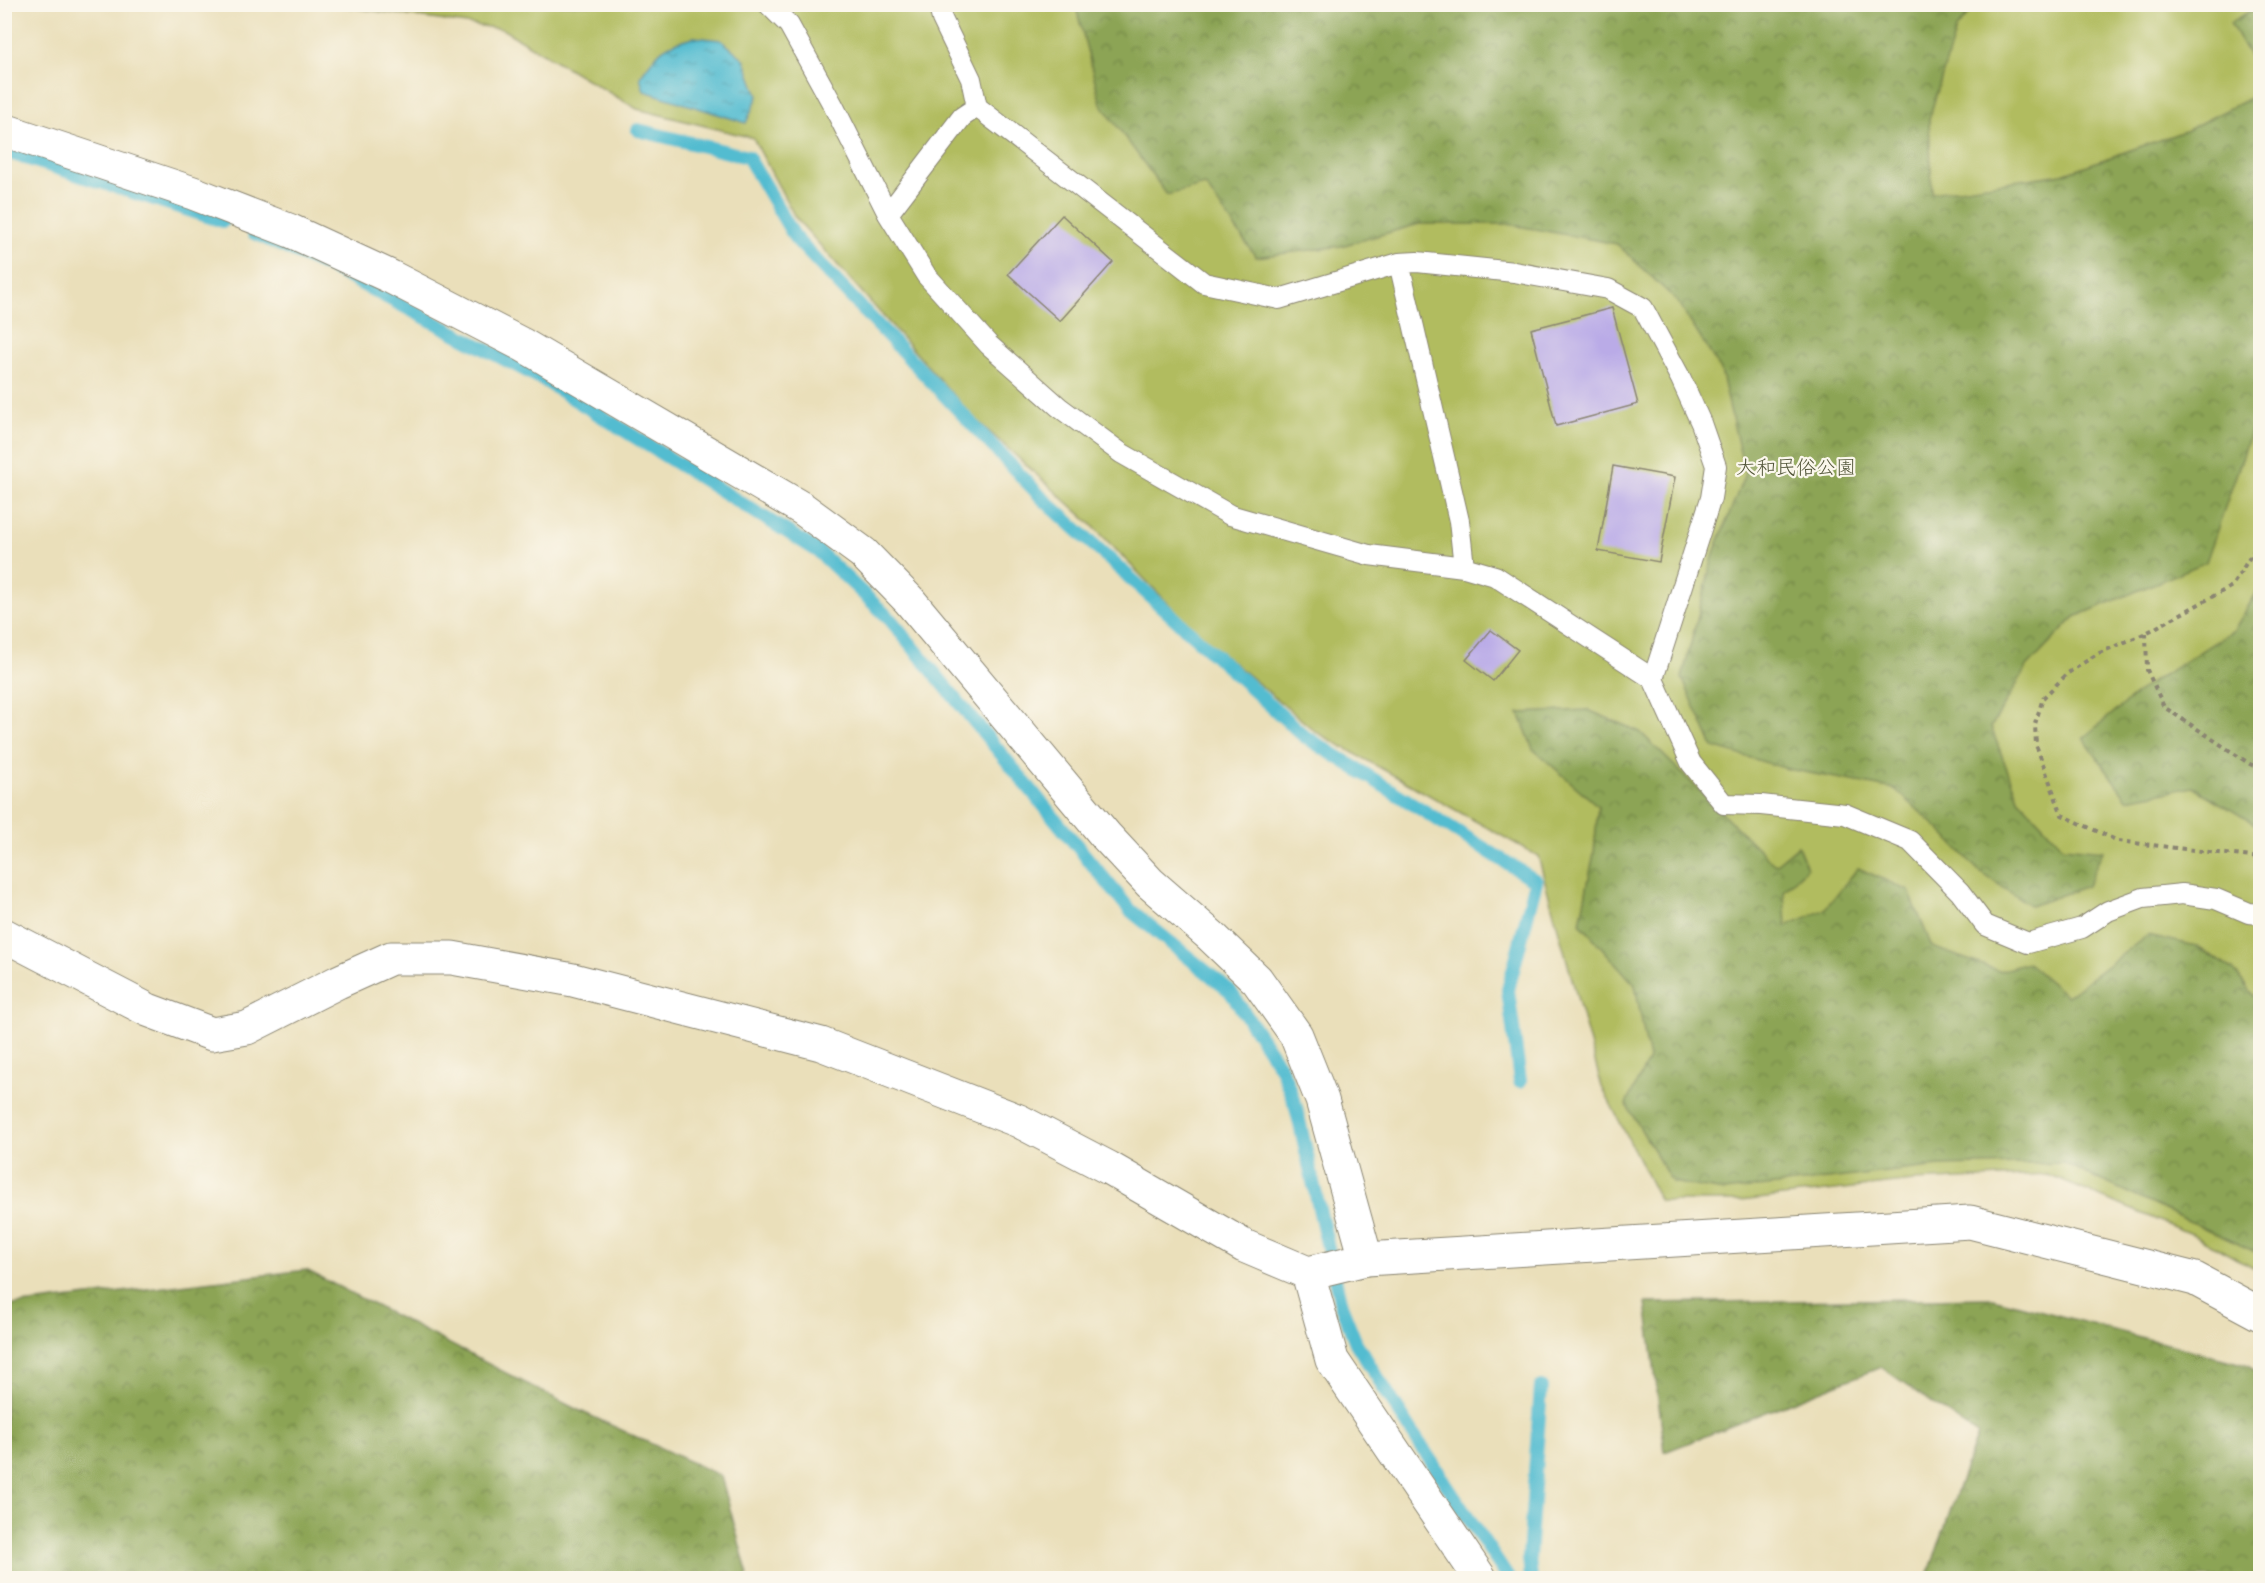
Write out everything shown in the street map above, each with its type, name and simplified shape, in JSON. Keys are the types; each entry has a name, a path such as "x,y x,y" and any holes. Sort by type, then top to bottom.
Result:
{"street":[{"path":"4,130 193,193 291,231 391,278 553,363 803,509 863,553 909,600 1106,836 1150,883 1257,980 1296,1035 1322,1100 1366,1259"},
{"path":"4,935 148,1010 212,1034 247,1028 391,958 452,958 573,980 776,1032 821,1044 1019,1121 1109,1168 1244,1246 1308,1273 1366,1259 1970,1222 2195,1279 2260,1314"},
{"path":"1308,1273 1332,1360 1480,1578"}],"lane":[{"path":"768,4 789,25 833,105 888,214 926,275 989,345 1059,407 1120,453 1230,515 1369,555 1464,567 1495,576 1653,679 1691,763 1724,804 1761,805 1845,814 1910,840 1960,892 1985,925 2028,943 2082,928 2108,911 2143,898 2182,894 2216,899 2249,913 2260,914"},
{"path":"938,4 942,19 971,79 977,107 1204,283 1279,298 1399,263 1417,262 1514,272 1608,289 1643,308 1685,388 1701,423 1716,466 1711,498 1653,679"},
{"path":"888,214 963,117 977,107"},
{"path":"1399,263 1459,521 1464,567"}],"path":[{"path":"2260,541 2232,586 2146,633 2097,654 2068,673 2043,698 2035,723 2036,745 2062,815 2118,841 2260,858"},
{"path":"2146,633 2146,670 2164,707 2260,769"}],"green space":[{"path":"1083,4 1976,5 1956,29 1929,119 1932,193 2062,174 2185,131 2260,93 2260,406 2206,562 2075,617 2027,667 1991,727 2018,798 2063,847 2103,851 2087,886 2031,906 1980,872 1939,829 1895,789 1788,769 1713,747 1682,678 1714,553 1745,474 1721,370 1677,301 1617,244 1507,224 1419,224 1341,246 1256,257 1205,185 1167,195 1101,104 1077,11"},
{"name":"大和民俗公園","path":"333,5 2260,5 2260,1272 2196,1236 2048,1175 1913,1181 1740,1201 1660,1201 1602,1087 1538,856 1316,732 1192,628 1089,522 972,416 795,217 753,138 637,109 502,29"},
{"path":"2260,5 2260,74 2230,23"},
{"path":"2260,587 2260,827 2193,787 2127,799 2083,738 2146,686 2234,630"},
{"path":"1588,710 1640,732 1775,865 1798,846 1807,868 1784,891 1786,926 1824,910 1858,868 1909,891 1932,947 1999,971 2028,963 2067,996 2148,935 2196,946 2233,969 2260,1005 2260,1254 2064,1163 1939,1166 1724,1191 1672,1182 1626,1104 1649,1059 1635,985 1580,923 1594,853 1598,806 1533,749 1519,713"},
{"path":"306,1270 576,1409 721,1476 748,1575 745,1578 5,1578 5,1306"},
{"path":"1993,1298 2246,1365 2260,1374 2260,1578 1927,1578 1977,1434 1881,1367 1665,1452 1646,1303"}],"water":[{"path":"694,37 721,40 744,59 758,96 746,123 644,91 640,77 657,55 668,46"}],"building":[{"path":"1062,215 1113,262 1060,321 1008,274"},
{"path":"1612,308 1638,404 1556,426 1531,329"},
{"path":"1613,466 1675,477 1659,562 1598,551"},
{"path":"1491,630 1518,650 1493,681 1466,660"}],"waterway":[{"path":"638,130 748,157 796,239 1042,498 1304,736 1536,881 1508,990 1520,1081"},
{"path":"4,151 223,221"},
{"path":"254,233 339,272 542,379 818,551 889,618 1130,910 1230,991 1282,1070 1296,1107 1341,1305 1356,1343 1508,1578"},
{"path":"1531,1578 1529,1558 1541,1387"}]}
